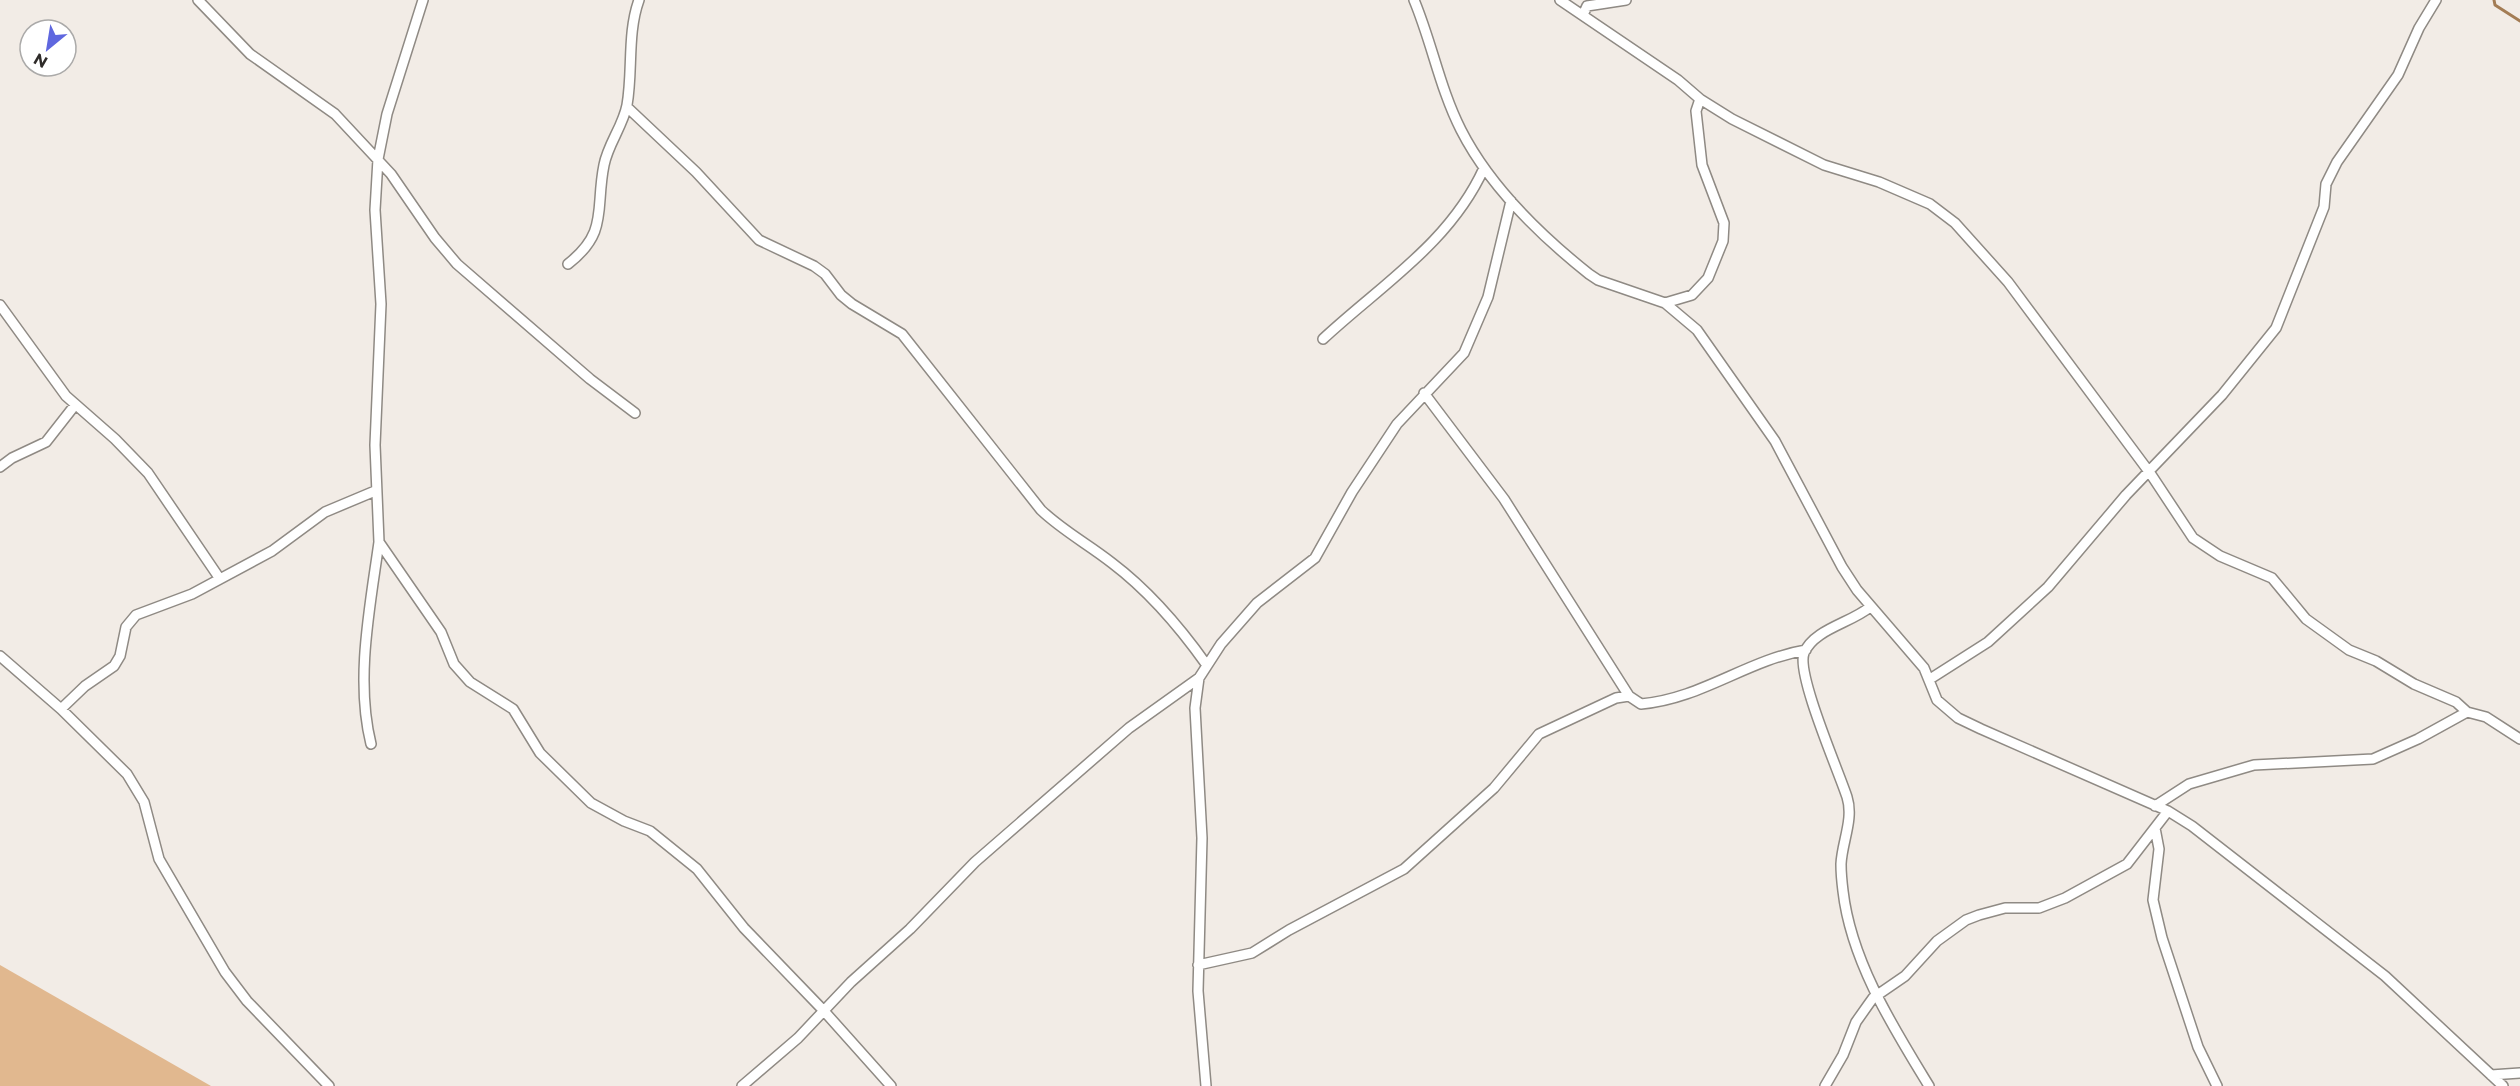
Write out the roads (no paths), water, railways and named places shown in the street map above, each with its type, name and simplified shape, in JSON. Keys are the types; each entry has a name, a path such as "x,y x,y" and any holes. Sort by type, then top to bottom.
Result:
{"street":[{"path":"198,0 250,54 288,82 324,104 378,159 457,264 590,379 635,413"},
{"path":"370,744 365,720 366,647 379,542 375,491 381,304 375,210 378,159 387,114 423,0"},
{"path":"567,264 587,246 600,217 604,162 627,107 635,16 639,0"},
{"path":"1414,0 1438,73 1461,130 1484,168 1511,201 1575,263 1598,280 1665,303 1697,330 1775,441 1842,567 1870,607 1924,668 1937,700 1958,718 2168,811 2208,838 2260,882 2356,952 2404,992 2503,1086"},
{"path":"1560,0 1732,119 1824,165 1879,182 1930,204 1955,223 2008,282 2150,473 2193,538 2220,556 2272,578 2306,619 2342,646 2414,684 2456,702 2466,712 2486,717 2520,739"},
{"path":"1583,15 1587,6 1626,0"},
{"path":"1930,679 1988,642 2048,587 2126,495 2150,473 2222,395 2276,328 2324,207 2326,184 2337,162 2398,75 2419,28 2436,0"},
{"path":"1665,303 1692,295 1715,267 1723,241 1724,223 1702,165 1696,111 1700,99"},
{"path":"627,107 696,171 759,240 814,266 825,274 841,295 852,304 902,334 1041,510 1059,528 1130,578 1170,616 1206,664"},
{"path":"1323,339 1440,236 1464,206 1484,168"},
{"path":"1206,1086 1198,965 1202,838 1195,708 1199,678 1206,664 1257,603 1315,558 1342,508 1381,447 1424,393 1460,358 1474,336 1488,297 1511,201"},
{"path":"0,305 50,376 75,405 115,439 148,473 220,579"},
{"path":"1424,393 1504,499 1629,696 1641,704 1686,696 1767,659 1806,650"},
{"path":"0,467 12,458 46,442 75,405"},
{"path":"61,709 85,686 114,666 120,656 126,627 136,615 192,594 272,551 326,512 375,491"},
{"path":"379,542 441,632 454,664 470,682 513,709 540,753 591,803 624,821 650,831 697,869 744,928 824,1011 891,1086"},
{"path":"1870,607 1818,637 1806,650 1803,661 1809,688 1850,808 1841,863 1846,909 1864,968 1929,1086"},
{"path":"0,656 61,709 120,767 139,792 159,860 225,972 247,1000 329,1086"},
{"path":"742,1086 910,929 975,862 1129,728 1199,678"},
{"path":"1198,965 1252,953 1289,930 1404,869 1494,788 1539,734 1610,700 1629,696"},
{"path":"2155,806 2189,784 2254,765 2373,759 2418,739 2466,712"},
{"path":"1825,1086 1844,1055 1857,1022 1879,995 1905,976 1937,940 1966,920 1993,910 2039,908 2065,898 2127,864 2168,811"},
{"path":"2155,828 2159,849 2153,900 2162,938 2198,1047 2217,1086"},
{"path":"2492,1075 2520,1072"}],"waterway":[{"path":"2494,0 2495,5 2520,21"}]}
